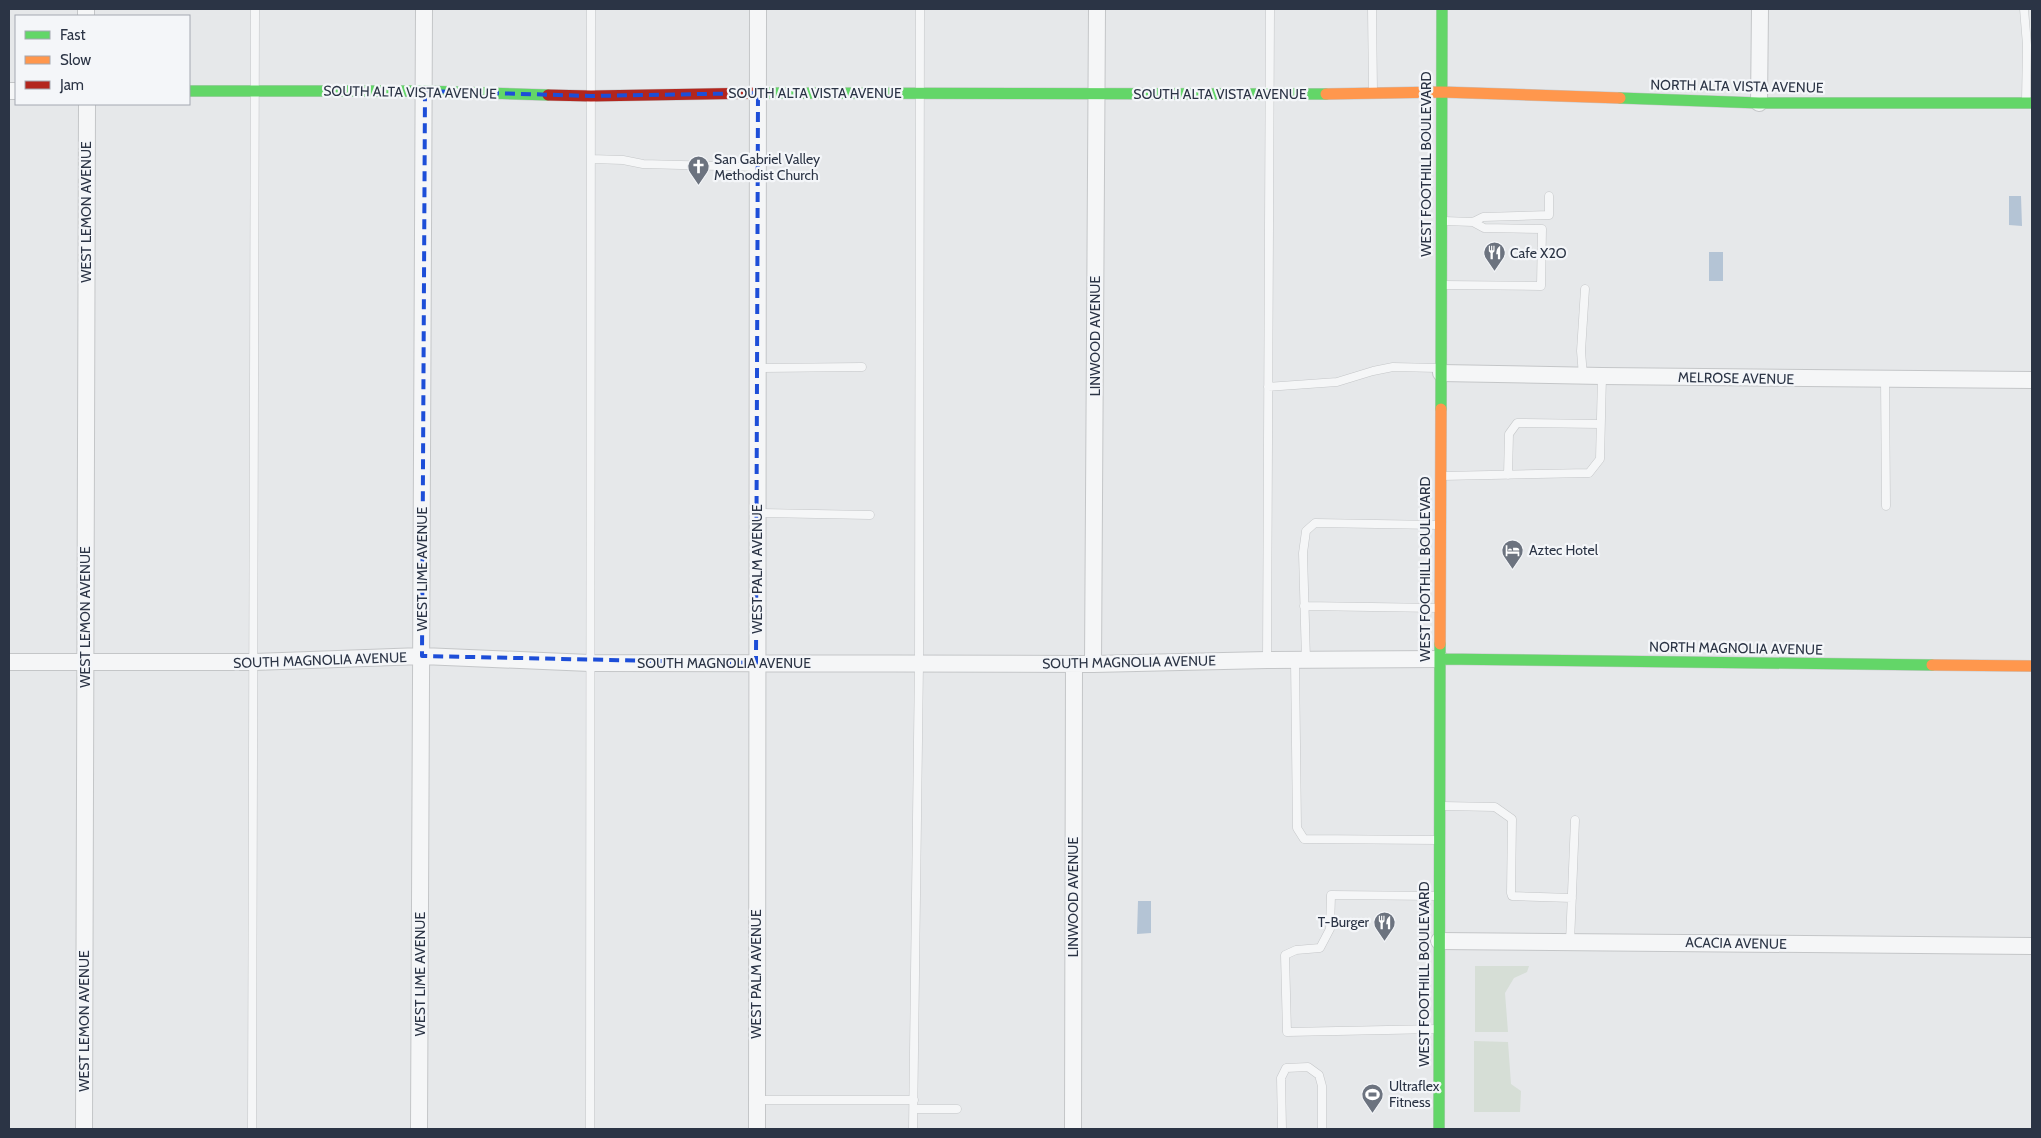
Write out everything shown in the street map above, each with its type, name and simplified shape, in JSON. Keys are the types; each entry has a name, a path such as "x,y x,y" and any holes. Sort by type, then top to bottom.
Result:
{"street":[{"name":"WEST LIME AVENUE","path":"419,1129 424,9"},
{"name":"WEST PALM AVENUE","path":"757,1129 758,9"},
{"name":"LINWOOD AVENUE","path":"1093,664 1097,9"},
{"name":"WEST FOOTHILL BOULEVARD","path":"1438,1129 1442,9"},
{"path":"1760,9 1760,103"},
{"name":"SOUTH ALTA VISTA AVENUE","path":"190,91 425,91 591,96 758,93 1270,95 1441,92"},
{"name":"NORTH ALTA VISTA AVENUE","path":"1441,92 1760,103 2029,103"},
{"name":"WEST LEMON AVENUE","path":"84,1129 86,105"},
{"name":"MELROSE AVENUE","path":"1441,370 1583,376 2032,380"},
{"name":"SOUTH MAGNOLIA AVENUE","path":"9,662 252,662 422,656 590,663 1093,664 1267,660 1440,660"},
{"name":"NORTH MAGNOLIA AVENUE","path":"1440,660 2032,666"},
{"name":"LINWOOD AVENUE","path":"1073,1129 1074,664"},
{"name":"ACACIA AVENUE","path":"1440,942 2032,946"}],"lane":[{"path":"252,1129 255,9"},
{"path":"590,1129 591,9"},
{"path":"913,1129 918,664 920,9"},
{"path":"1267,660 1270,9"},
{"path":"1372,9 1373,94"},
{"path":"2024,9 2029,103"},
{"path":"591,159 623,160 643,164 757,166"},
{"path":"1472,222 1482,217 1549,216 1549,196"},
{"path":"1441,221 1472,222 1484,228 1542,229 1541,286 1441,285"},
{"path":"1583,376 1581,351 1585,289"},
{"path":"757,368 862,367"},
{"path":"1268,387 1337,382 1393,367 1441,370"},
{"path":"1440,476 1590,473 1600,459 1602,376"},
{"path":"1885,379 1886,506"},
{"path":"1508,475 1508,434 1517,423 1600,424"},
{"path":"757,513 870,514"},
{"path":"1439,840 1304,839 1297,828 1304,606 1302,552 1306,531 1314,523 1440,525"},
{"path":"1304,606 1440,608"},
{"path":"1439,806 1495,807 1512,819 1512,896 1572,898"},
{"path":"1570,942 1575,820"},
{"path":"1439,896 1331,895 1330,930 1320,948 1296,950 1285,954 1287,1032 1439,1029"},
{"path":"1282,1129 1281,1078 1286,1068 1303,1067 1308,1067 1319,1075 1322,1086 1322,1129"},
{"path":"756,1100 914,1100"},
{"path":"914,1109 957,1109"}],"highlighted area":[{"path":"425,91 591,96 758,93 756,663 422,656"}],"shaded area":[{"path":"1475,966 1529,966 1527,972 1514,978 1505,993 1508,1032 1475,1032"},
{"path":"1474,1041 1508,1042 1511,1084 1521,1091 1520,1112 1474,1112"}],"water":[{"path":"2009,196 2021,196 2022,226 2009,225"},
{"path":"1709,252 1723,252 1723,281 1709,281"},
{"path":"1138,901 1151,901 1151,933 1137,934"}],"traffic: fast":[{"path":"1441,409 1442,9"},
{"path":"190,91 425,91 548,95"},
{"path":"762,93 1326,94"},
{"path":"1620,98 1759,103 2032,103"},
{"path":"1439,1129 1440,644"},
{"path":"1440,659 1932,665"}],"traffic: slow":[{"path":"1326,94 1441,92 1620,98"},
{"path":"1440,644 1441,409"},
{"path":"1932,665 2032,666"}],"traffic: jam":[{"path":"548,95 762,93"}],"place":[{"name":"San Gabriel Valley Methodist Church","path":"698,186"},
{"name":"Cafe X2O","path":"1494,272"},
{"name":"Aztec Hotel","path":"1513,569"},
{"name":"T-Burger","path":"1385,941"},
{"name":"Ultraflex Fitness","path":"1373,1113"}]}
